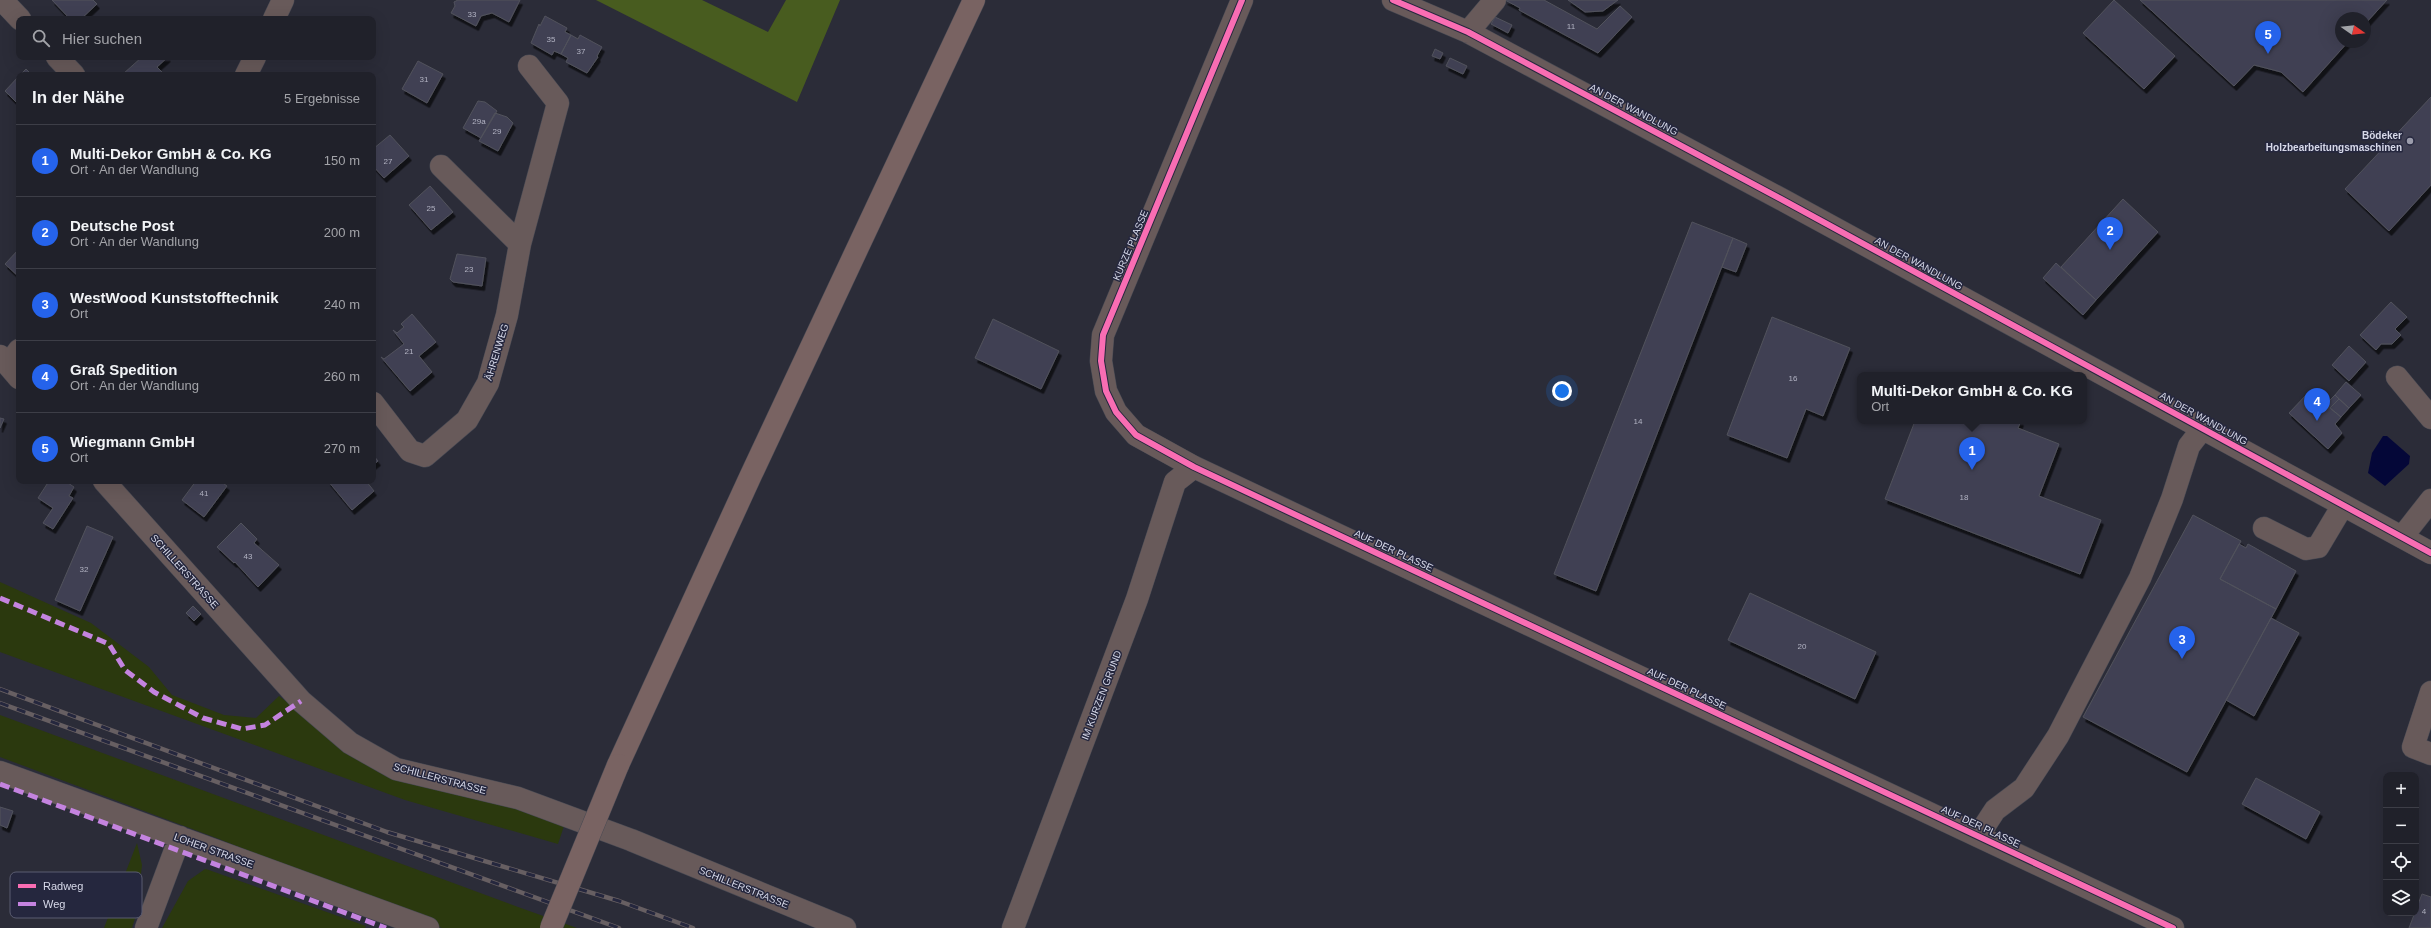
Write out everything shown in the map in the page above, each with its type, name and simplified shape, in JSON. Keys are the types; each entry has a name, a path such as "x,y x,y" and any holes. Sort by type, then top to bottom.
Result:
{"main road":[{"path":"551,928 618,765 768,439 974,0"}],"street":[{"path":"2,0 17,16"},
{"path":"275,16 283,0"},
{"name":"KURZE PLASSE","path":"1194,466 1136,434 1116,412 1106,391 1101,361 1103,335 1242,0"},
{"name":"AN DER WANDLUNG","path":"1393,0 1468,32 1781,199 2431,553"},
{"path":"1468,32 1495,0"},
{"path":"60,60 71,72"},
{"path":"248,72 254,60"},
{"name":"ÄHRENWEG","path":"376,407 410,451 425,456 467,420 488,383 508,315 520,244 558,103 529,66"},
{"path":"441,166 520,244"},
{"path":"2397,377 2431,418"},
{"path":"1978,836 1995,810 2024,788 2058,736 2140,578 2172,499 2189,446 2203,428"},
{"name":"AUF DER PLASSE","path":"1194,466 1978,836 2167,927"},
{"name":"IM KURZEN GRUND","path":"1013,928 1138,599 1175,482 1194,466"},
{"name":"SCHILLERSTRASSE","path":"107,484 301,701 350,743 396,769 518,798 631,840 845,928"},
{"path":"2402,537 2431,500"},
{"path":"2264,528 2306,549 2318,547 2343,505"},
{"path":"2431,692 2414,747 2431,754"},
{"name":"LOHER STRASSE","path":"0,772 428,928"},
{"path":"146,928 180,837"}],"green space":[{"path":"596,0 702,0 768,32 786,0 840,0 797,102"},
{"path":"0,582 91,623 149,667 172,695 224,715 256,718 279,696 378,772 438,790 515,806 565,823 558,844 405,800 0,652"},
{"path":"0,715 577,928 442,928 219,839 0,757"},
{"path":"137,843 142,865 141,872 126,872"},
{"path":"205,869 366,926 365,928 162,928 188,881"},
{"path":"108,918 135,918 132,928 104,928"}],"shaded area":[{"path":"2383,436 2387,436 2410,456 2409,464 2385,486 2368,473 2372,453"}],"building":[{"path":"52,0 93,0 97,4 84,16 67,16"},
{"path":"458,0 520,0 509,22 492,13 481,16 476,26 451,13 455,6 454,2"},
{"path":"1505,0 1544,0 1597,29 1620,6 1632,17 1598,53 1519,10 1520,8"},
{"path":"1568,0 1618,0 1603,11 1585,12"},
{"path":"2114,0 2175,56 2144,89 2083,33"},
{"path":"2140,0 2387,0 2371,17 2371,12 2335,12 2335,48 2343,48 2303,92 2281,72 2254,65 2234,86"},
{"path":"545,16 567,28 565,32 571,35 561,54 554,51 552,55 531,43 539,24 540,26"},
{"path":"1495,17 1512,25 1508,33 1491,24"},
{"path":"571,35 578,39 580,35 602,47 597,56 598,57 587,73 566,62 568,58 561,54"},
{"path":"1435,49 1443,53 1440,59 1432,56"},
{"path":"1450,58 1467,66 1463,74 1446,66"},
{"path":"139,60 165,60 157,67 162,72 125,72"},
{"path":"418,61 443,74 427,103 402,89"},
{"path":"16,79 16,102 5,91"},
{"name":"Bödeker Holzbearbeitungsmaschinen","path":"2431,97 2431,185 2389,231 2345,189"},
{"path":"478,101 485,102 497,111 481,138 463,128"},
{"path":"495,113 507,117 513,123 498,151 479,141"},
{"path":"390,135 409,156 384,178 376,169 376,147"},
{"path":"430,186 453,212 431,230 409,205"},
{"path":"2123,199 2158,232 2096,300 2061,267"},
{"path":"1692,222 1733,238 1596,591 1554,574"},
{"path":"1733,238 1747,244 1736,272 1722,267"},
{"path":"16,252 16,274 5,264"},
{"path":"457,254 486,258 482,286 453,282 450,279"},
{"path":"2056,263 2096,300 2083,315 2043,278"},
{"path":"2391,302 2407,317 2395,329 2401,335 2392,344 2381,344 2376,350 2360,335"},
{"path":"412,314 436,342 419,356 432,372 410,391 381,357 384,359 404,344 393,330 397,333 404,327 401,324"},
{"path":"1772,317 1850,348 1823,416 1806,409 1787,458 1727,435"},
{"path":"993,319 1059,351 1041,389 975,358"},
{"path":"2349,346 2366,362 2349,381 2332,365"},
{"path":"2346,382 2361,395 2349,408 2335,395"},
{"path":"2307,394 2315,401 2319,397 2326,404 2335,395 2339,399 2330,408 2341,417 2335,424 2342,433 2328,449 2289,413"},
{"path":"2339,399 2349,408 2341,417 2330,408"},
{"path":"0,418 4,419 0,428"},
{"path":"1914,424 2020,424 2018,428 2059,444 2039,496 2101,520 2080,574 1885,499"},
{"path":"47,484 70,484 74,487 69,496 73,498 53,529 43,523 53,508 38,498"},
{"path":"194,484 224,484 227,486 204,517 182,500"},
{"path":"330,484 368,484 374,491 352,510"},
{"path":"2193,515 2241,541 2220,579 2276,609 2187,772 2083,717"},
{"path":"241,523 257,539 254,543 279,565 258,587 235,562 234,563 217,547"},
{"path":"87,526 113,537 80,611 55,600"},
{"path":"2239,544 2246,548 2248,544 2296,571 2276,609 2220,579"},
{"path":"1750,593 1876,652 1855,699 1728,640"},
{"path":"193,606 201,614 194,621 186,613"},
{"path":"2271,618 2299,633 2254,716 2226,700"},
{"path":"2256,778 2320,812 2306,839 2242,804"},
{"path":"0,807 13,811 7,828 0,825"},
{"path":"2422,894 2431,897 2431,928 2409,928 2414,916 2419,916 2419,902"}],"railway":[{"path":"0,689 387,832 619,901 693,928"},
{"path":"0,703 619,928"}],"marked path":[{"path":"0,598 109,644 125,670 154,692 203,718 242,729 265,725 301,701"},
{"path":"0,784 386,928"}],"cycle path":[{"path":"1242,0 1103,335 1101,361 1106,391 1116,412 1136,435 1194,467 2173,928"},
{"path":"1393,0 1468,32 1781,199 2431,553"}],"place":[{"name":"Wiegmann GmbH","path":"2268,54"},
{"name":"Bödeker Holzbearbeitungsmaschinen","path":"2410,141"},
{"name":"Deutsche Post","path":"2110,250"},
{"name":"Graß Spedition","path":"2317,421"},
{"name":"Multi-Dekor GmbH & Co. KG","path":"1972,470"},
{"name":"WestWood Kunststofftechnik","path":"2182,659"}]}
